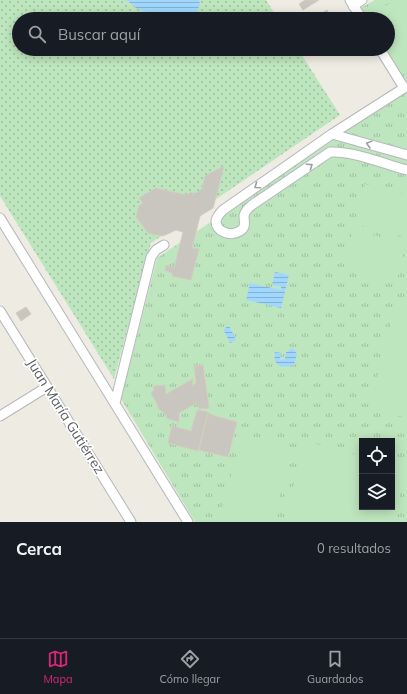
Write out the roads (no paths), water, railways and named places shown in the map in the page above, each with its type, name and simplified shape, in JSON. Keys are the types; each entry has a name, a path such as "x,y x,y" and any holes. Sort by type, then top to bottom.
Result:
{"street":[{"path":"358,12 352,3 362,0"},
{"path":"384,56 404,88 332,134 223,210 216,221 220,230 228,234 243,229 245,225 244,215 246,210 330,152 360,156 407,170"},
{"path":"332,134 407,155"},
{"path":"0,218 188,522"},
{"path":"115,403 151,257 156,250 164,245"},
{"name":"Juan María Gutiérrez","path":"0,311 131,522"},
{"path":"0,416 47,387"}],"water":[{"path":"124,0 199,0 200,5 196,12 147,12 137,9 128,1"},
{"path":"275,272 289,275 281,308 246,300 250,283 281,290 281,287 272,285"},
{"path":"229,326 236,340 230,343 223,329"},
{"path":"293,348 297,354 294,365 286,367 279,365 274,357 275,352 281,353 280,360 285,359 286,352"}]}
